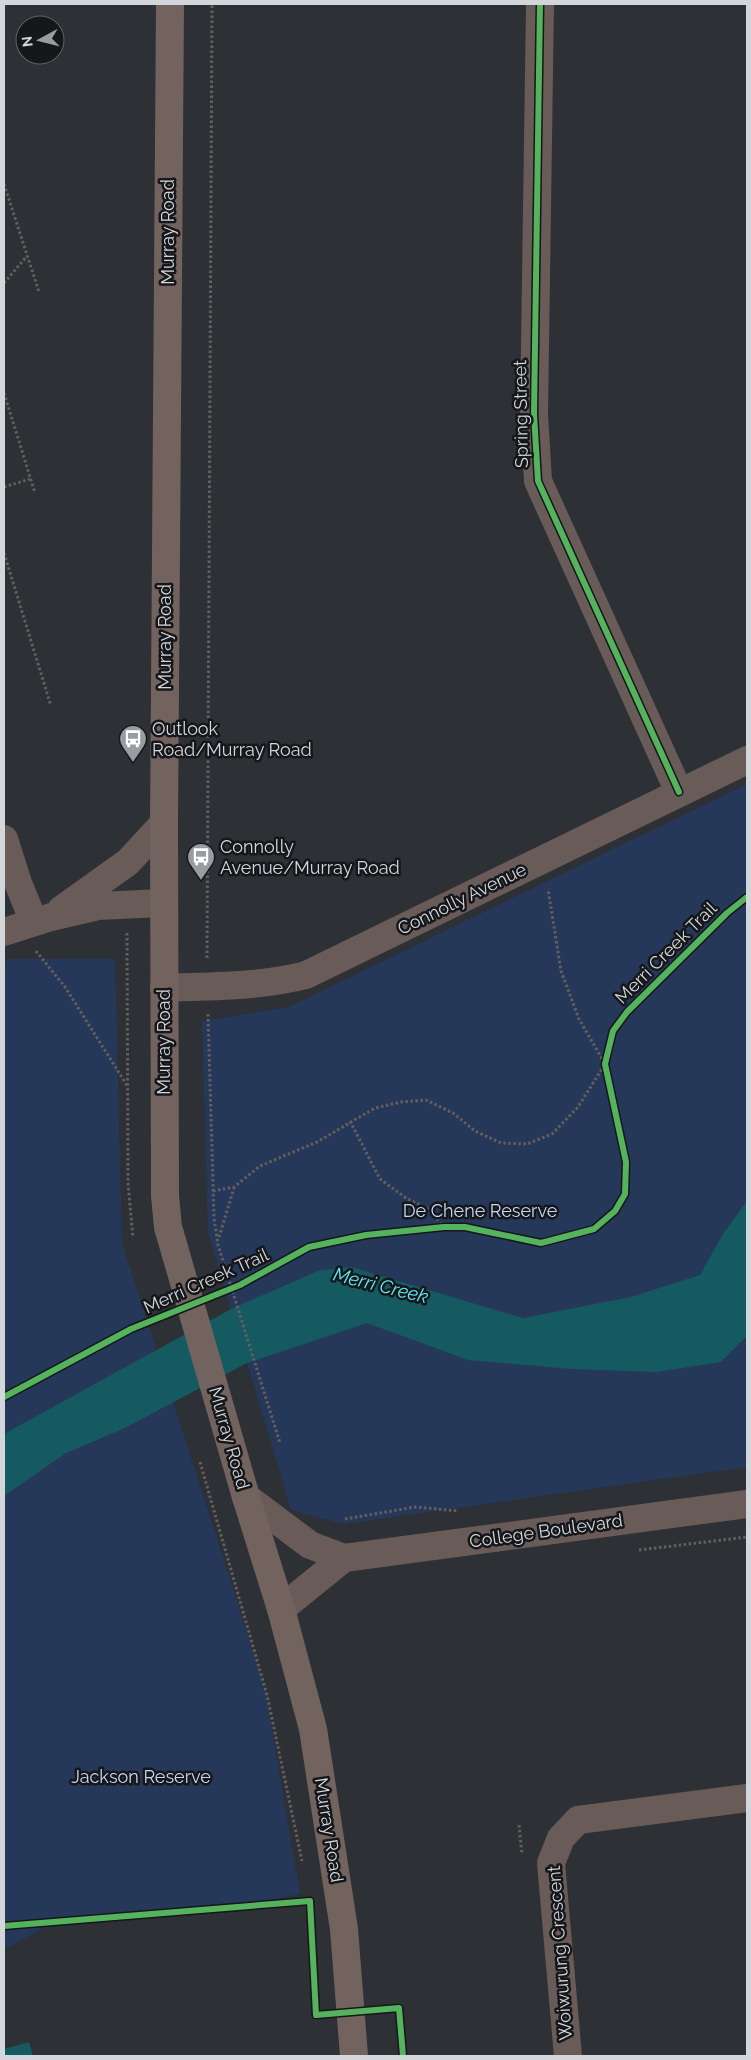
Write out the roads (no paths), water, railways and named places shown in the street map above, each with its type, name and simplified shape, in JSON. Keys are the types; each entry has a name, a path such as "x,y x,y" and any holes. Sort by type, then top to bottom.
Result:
{"main road":[{"name":"Murray Road","path":"170,4 164,823 165,1196 168,1227 246,1497 281,1609 313,1729 344,1929 354,2056"}],"street":[{"name":"Spring Street","path":"540,4 534,404 538,481 679,792"},
{"name":"Connolly Avenue","path":"164,988 245,986 277,982 306,975 747,760"},
{"path":"27,924 128,862 164,823"},
{"path":"4,840 18,883 27,924"},
{"path":"27,924 98,906 164,903"},
{"name":"College Boulevard","path":"246,1497 310,1545 344,1558 747,1504"},
{"path":"281,1609 344,1558"},
{"name":"Woiwurung Crescent","path":"568,2056 550,1863 561,1838 578,1820 747,1798"}],"water":[{"name":"Merri Creek","path":"747,1201 747,1336 721,1362 656,1372 572,1369 468,1360 367,1323 247,1363 125,1428 66,1453 4,1496 4,1434 231,1309 318,1271 351,1267 523,1318 631,1297 700,1275 723,1234"},
{"path":"29,2042 33,2056 4,2056 4,2049"}],"place":[{"name":"Outlook Road/Murray Road","path":"133,763"},
{"name":"Connolly Avenue/Murray Road","path":"201,881"}],"park label":[{"name":"De Chene Reserve","path":"480,1211"},
{"name":"Jackson Reserve","path":"141,1777"}]}
